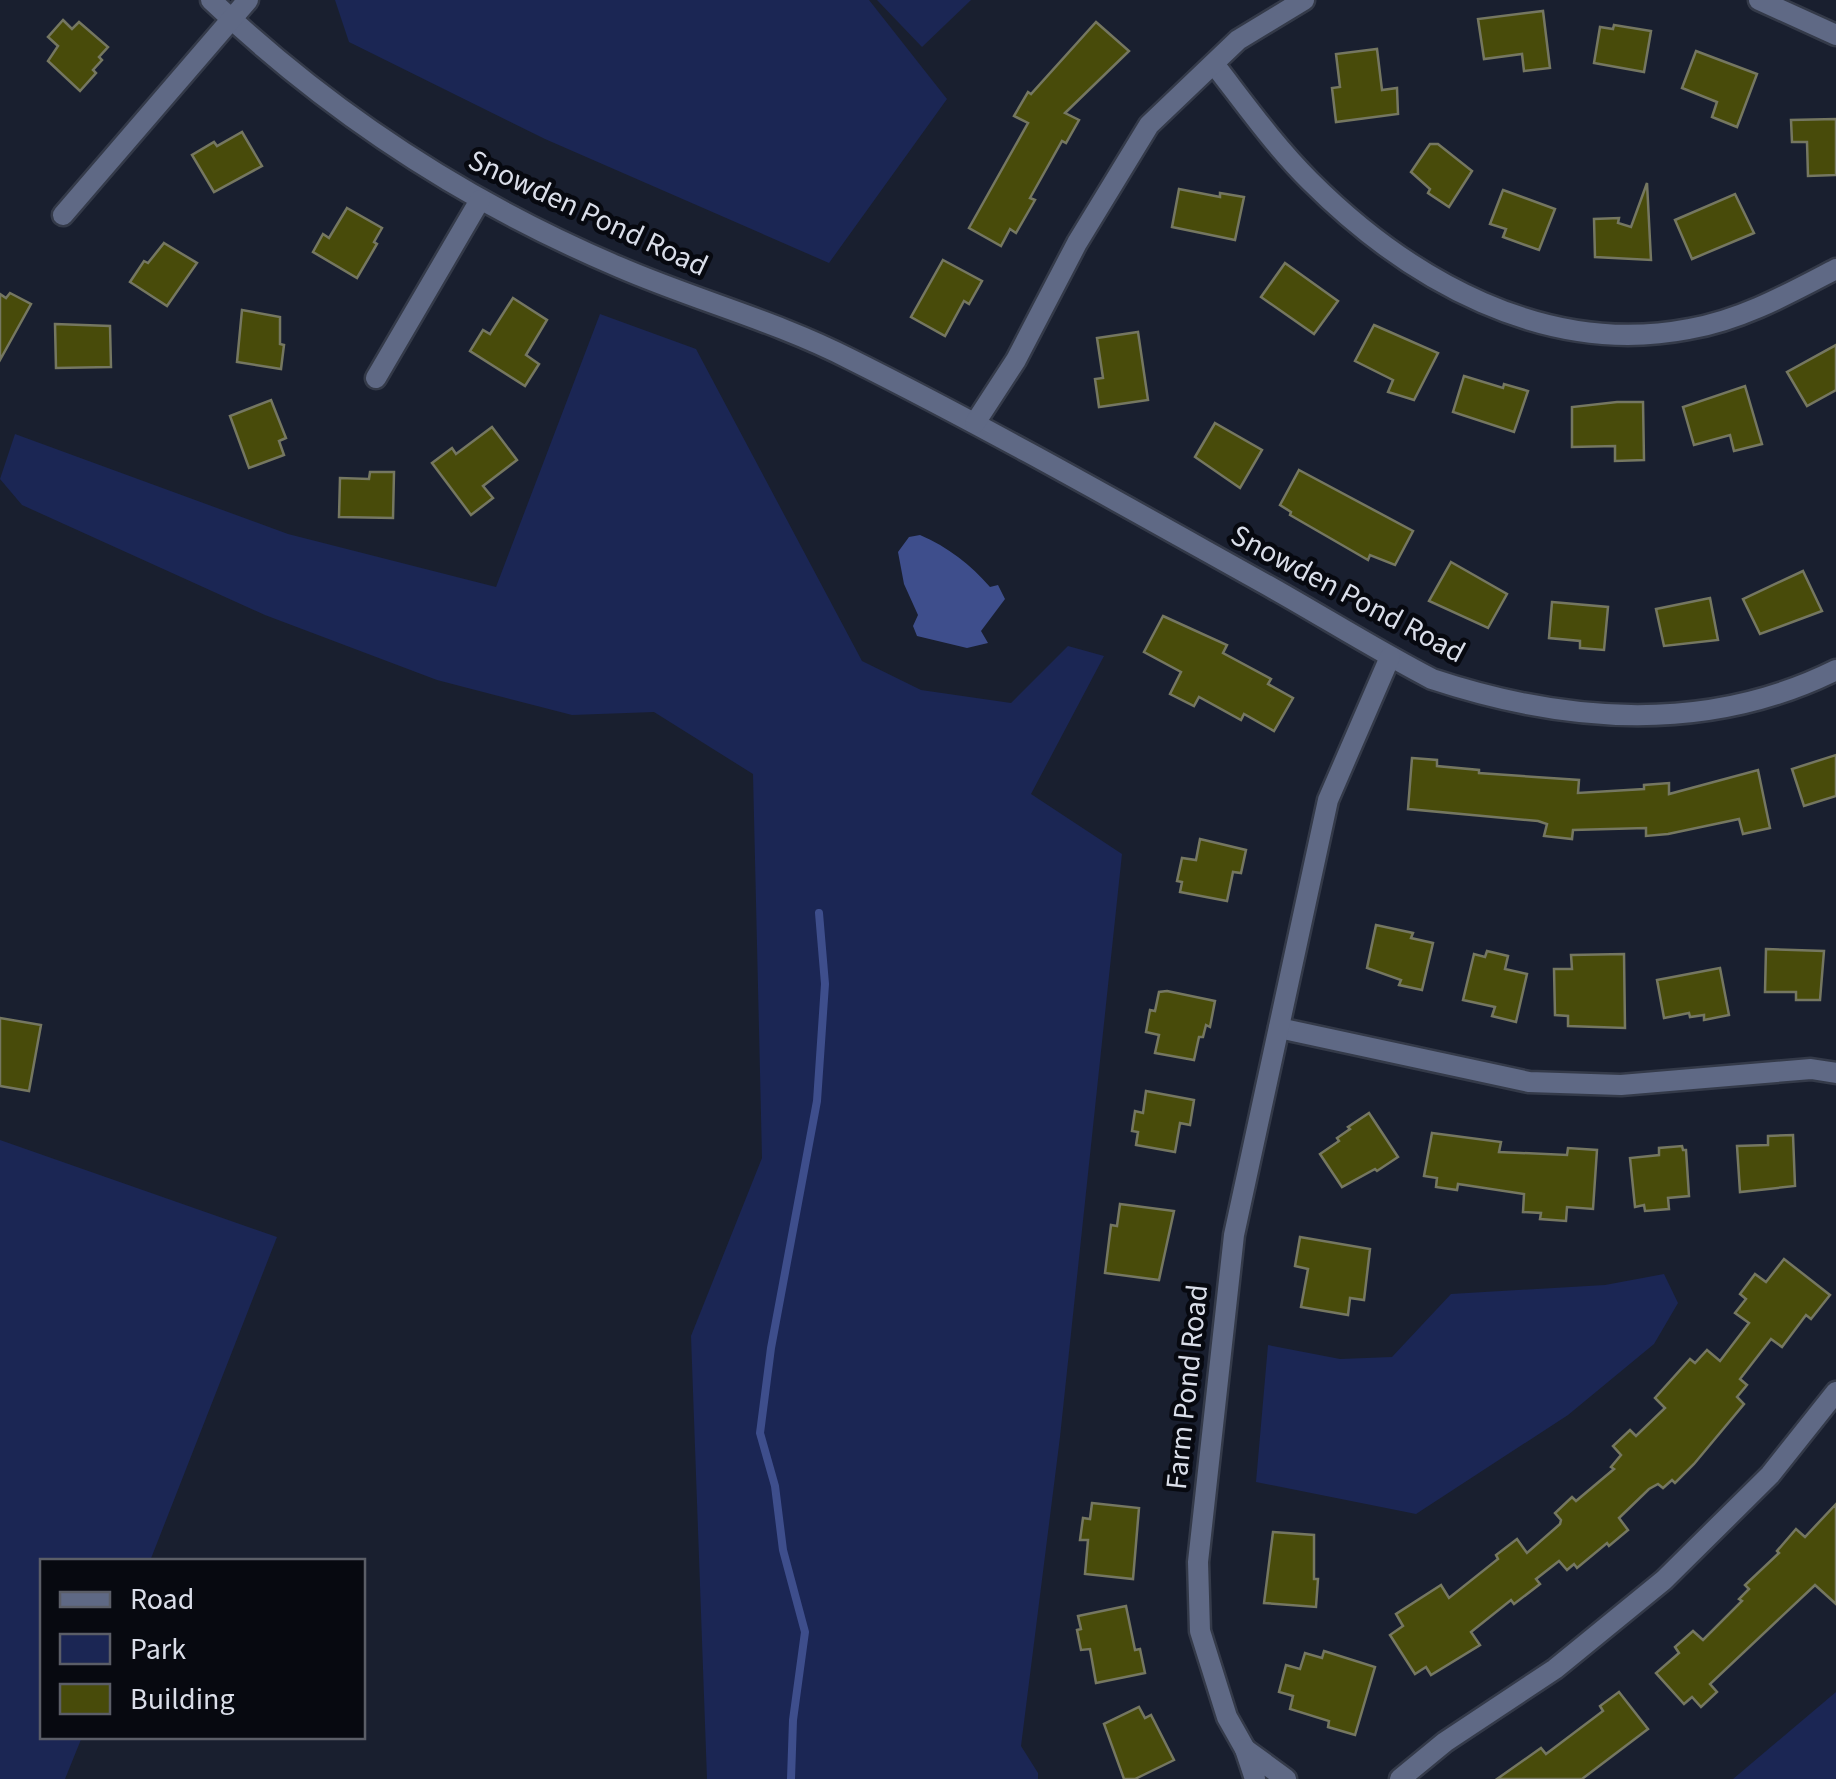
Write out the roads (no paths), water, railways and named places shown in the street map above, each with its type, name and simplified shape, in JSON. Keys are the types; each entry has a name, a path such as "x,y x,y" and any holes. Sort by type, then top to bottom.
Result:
{"street":[{"name":"Snowden Pond Road","path":"211,0 335,104 393,146 480,200 618,267 847,357 975,422 1432,678 1478,694 1558,711 1610,716 1672,714 1760,702 1836,670"},
{"path":"63,215 248,0"},
{"path":"975,422 1016,360 1077,243 1148,124 1238,40 1304,0"},
{"path":"1759,0 1836,35"},
{"path":"1214,64 1296,165 1365,233 1396,256 1473,300 1519,318 1601,333 1642,335 1691,329 1782,297 1836,268"},
{"path":"376,378 480,200"},
{"name":"Farm Pond Road","path":"1254,1779 1245,1749 1226,1717 1200,1632 1198,1562 1234,1235 1328,800 1390,657"},
{"path":"1279,1028 1529,1082 1621,1085 1811,1069 1836,1073"},
{"path":"1400,1779 1445,1742 1556,1669 1664,1580 1770,1475 1836,1392"},
{"name":"Farm Pond Road","path":"1245,1749 1286,1779"}],"waterway":[{"path":"791,1779 793,1720 805,1632 783,1550 775,1486 760,1433 771,1348 817,1101 825,984 819,913"}]}
